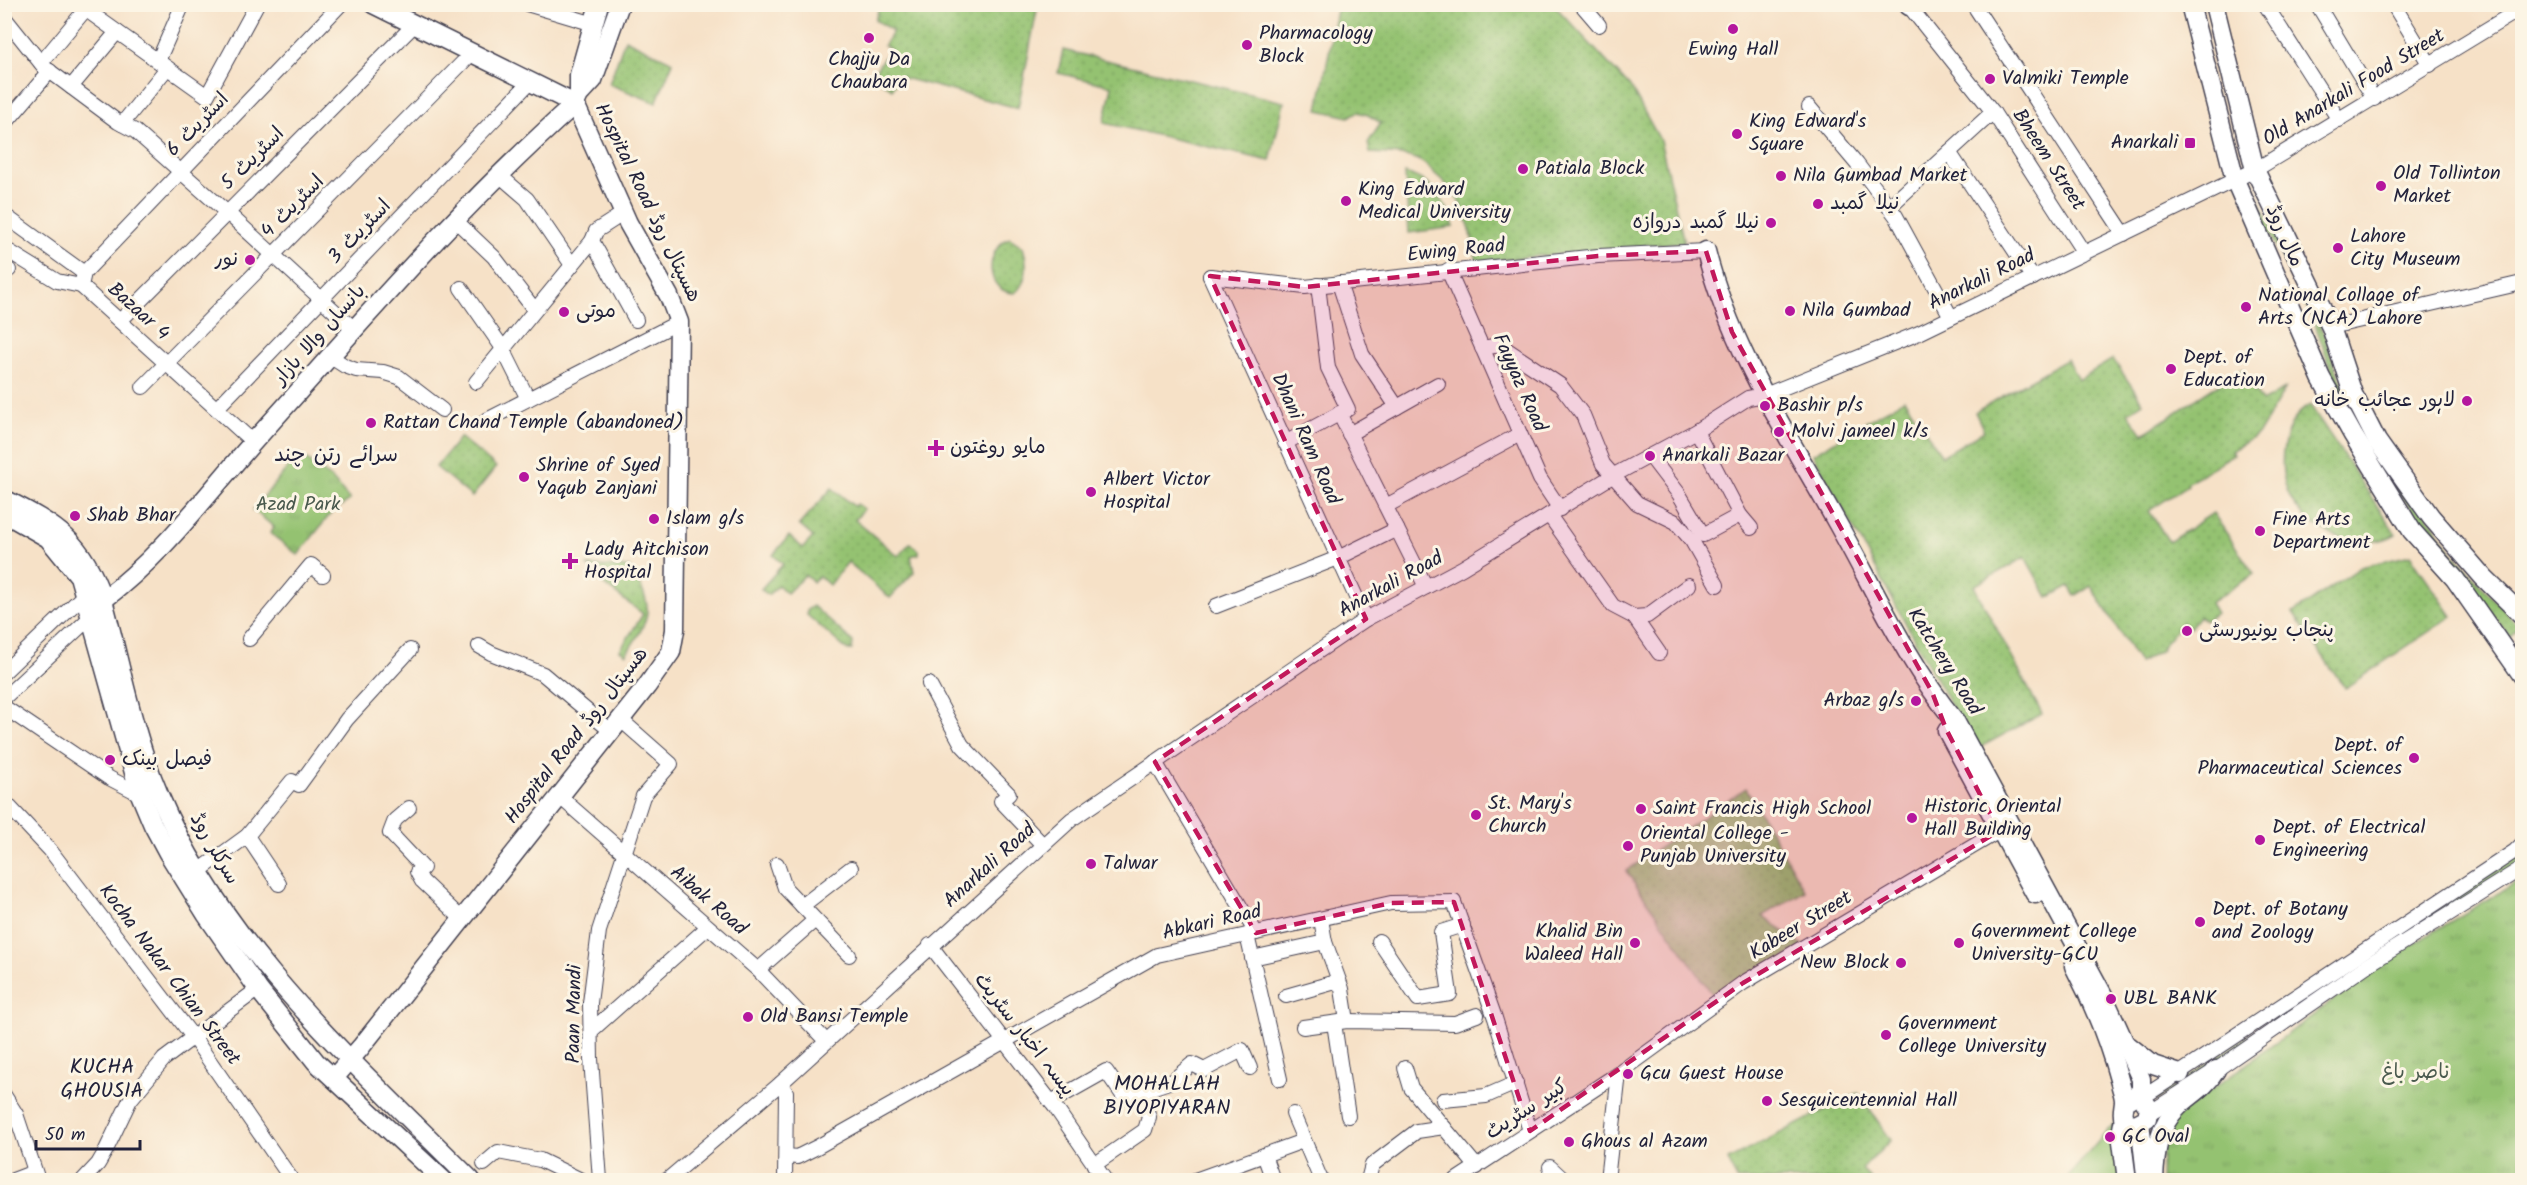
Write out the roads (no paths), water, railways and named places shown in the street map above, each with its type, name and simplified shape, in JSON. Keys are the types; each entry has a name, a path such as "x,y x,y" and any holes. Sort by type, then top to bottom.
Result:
{"main road":[{"path":"373,4 530,82 577,99"},
{"name":"Hospital Road ھسپتال روڈ","path":"334,1078 671,652 675,630 679,322 669,296 624,213 577,99 579,75 599,4"},
{"name":"Hospital Road ھسپتال روڈ","path":"577,99 593,80 620,4"},
{"name":"مال روڈ","path":"2190,4 2235,180 2321,378 2352,435 2412,531 2455,579 2523,675"},
{"name":"مال روڈ","path":"2214,4 2255,170 2331,327 2353,394 2377,441 2431,516 2484,578 2523,615"},
{"name":"بانساں والا بازار","path":"103,600 131,579 167,544 253,442 354,329 498,174 577,99"},
{"name":"Katchery Road","path":"1706,251 1713,279 1732,332 1932,692 1946,729 2005,827"},
{"name":"سرکلر روڈ","path":"4,499 34,513 51,526 81,553 93,572 103,600 152,779 170,819 199,871 259,960 351,1059 471,1180"},
{"name":"سرکلر روڈ","path":"4,513 48,538 79,576 140,794 153,825 206,914 258,989 300,1042 334,1078 443,1180"},
{"path":"2005,827 2103,995 2141,1079 2137,1109 2146,1180"},
{"path":"2005,827 2091,1000 2117,1072 2137,1109"},
{"path":"300,1042 318,1024"},
{"path":"2126,1043 2153,1065 2180,1074"},
{"path":"2154,1180 2155,1156 2166,1123 2178,1106 2206,1085 2216,1070"},
{"path":"2127,1180 2121,1134 2137,1109"}],"street":[{"path":"4,9 11,4"},
{"path":"122,124 162,65 183,4"},
{"path":"4,125 45,67 82,7 207,96 257,4"},
{"name":"اسٹریٹ 6","path":"82,279 180,171 341,4"},
{"path":"1581,4 1599,24"},
{"path":"1973,4 2124,234"},
{"path":"2265,4 2339,120"},
{"path":"2317,4 2374,99"},
{"path":"2392,4 2430,65"},
{"name":"Bheem Street","path":"1910,5 1993,112 2084,253"},
{"path":"533,6 594,24"},
{"name":"Old Anarkali Food Street","path":"2235,180 2430,65 2506,10 2523,8"},
{"path":"4,17 45,67 122,124 135,131 354,329"},
{"name":"اسٹریٹ 5","path":"120,321 414,25"},
{"path":"71,87 117,32"},
{"name":"اسٹریٹ 4","path":"143,387 472,53"},
{"name":"اسٹریٹ 3","path":"217,408 530,82"},
{"path":"1809,107 1857,164 1889,207 1951,317"},
{"path":"1889,207 1993,112"},
{"path":"1949,152 2033,278"},
{"path":"498,174 527,199 572,265"},
{"name":"Anarkali Road","path":"668,1180 780,1084 930,945 1072,819 1366,619 1426,587 1614,475 1696,431 1748,398 1765,395 1919,333 2235,180"},
{"path":"476,382 502,347 592,241 596,231 624,213"},
{"name":"Bazaar 4","path":"4,215 82,279 120,321 253,442"},
{"path":"456,220 494,257 534,309"},
{"path":"592,241 636,320"},
{"name":"Ewing Road","path":"1210,276 1305,287 1448,270 1599,256 1706,251"},
{"path":"6,268 12,253 57,281 82,279"},
{"name":"Fayyaz Road","path":"1448,270 1555,512 1612,606 1634,617"},
{"name":"Dhani Ram Road","path":"1210,276 1366,619"},
{"path":"1339,283 1362,354 1397,407"},
{"path":"2331,327 2523,283"},
{"path":"1286,443 1348,409 1328,368 1318,285"},
{"path":"461,288 502,347 528,399"},
{"path":"485,421 679,322"},
{"path":"1482,348 1500,345 1560,385 1583,415 1603,464 1636,503 1676,522 1692,541 1717,585"},
{"path":"331,357 356,370 383,372 399,377 442,410"},
{"path":"1349,434 1438,384"},
{"path":"1338,413 1426,587"},
{"path":"1696,431 1740,515 1751,528"},
{"path":"1386,506 1520,434"},
{"path":"1650,456 1679,494 1703,535 1740,515"},
{"path":"1216,606 1338,558 1397,529"},
{"path":"249,639 311,565 323,575"},
{"path":"1634,617 1647,616 1689,585"},
{"path":"4,672 85,594 103,600 91,618 4,698"},
{"path":"1634,617 1659,653"},
{"path":"479,646 543,674 615,725"},
{"path":"199,871 247,836 292,781 299,785 347,719 410,650"},
{"path":"929,684 962,745 1009,794 1001,801 1043,845"},
{"path":"4,707 109,778 140,794"},
{"name":"Paan Mandi","path":"600,1180 590,1003 599,931 643,796 671,764 615,725"},
{"path":"1155,762 1251,934 1252,958 1280,1079"},
{"name":"Aibak Road","path":"559,796 758,970 826,1041"},
{"name":"Kocha Nakar Chian Street","path":"4,801 50,850 193,1036 292,1180"},
{"path":"409,808 395,820 390,833 423,868 417,872 422,881 462,919"},
{"name":"Kabeer Street","path":"1619,1073 1743,983 2005,827"},
{"path":"247,836 279,884"},
{"path":"2137,1109 2180,1074 2523,844"},
{"path":"777,864 785,888 849,955"},
{"path":"802,906 851,868"},
{"path":"2137,1109 2216,1070 2366,966 2523,868"},
{"name":"Abkari Road","path":"787,1156 797,1157 817,1147 1157,955 1391,903 1454,902 1516,1083 1530,1131"},
{"path":"1320,919 1325,942 1339,981 1348,1116"},
{"path":"758,970 816,920"},
{"path":"1379,941 1418,999 1450,994 1441,932 1463,926"},
{"path":"591,1031 708,927"},
{"path":"1252,958 1325,942"},
{"name":"پیسہ اخبار سٹریٹ","path":"930,945 1051,1102 1105,1180"},
{"path":"1286,996 1339,981"},
{"path":"82,1180 102,1158 130,1100 164,1059 258,989"},
{"path":"1303,1026 1341,1022 1455,1023 1478,1015"},
{"path":"1051,1102 1106,1071 1124,1097 1172,1081 1192,1064 1204,1070 1242,1050 1250,1068"},
{"path":"1405,1068 1411,1088 1477,1167"},
{"path":"1607,1180 1619,1073"},
{"name":"کبیر سٹریٹ","path":"1456,1180 1619,1073"},
{"path":"1443,1100 1486,1096 1516,1083"},
{"path":"780,1084 786,1092 785,1180"},
{"path":"1094,1165 1145,1130 1149,1117 1141,1093"},
{"path":"4,1095 16,1114 36,1176 13,1180"},
{"path":"1293,1114 1321,1180"},
{"path":"1368,1180 1372,1165 1417,1131 1444,1127"},
{"path":"1195,1180 1303,1141"},
{"path":"484,1164 498,1152 540,1160 581,1180"},
{"path":"1264,1155 1273,1180"},
{"path":"1550,1167 1564,1180"}],"place":[{"name":"Ewing Hall","path":"1733,29"},
{"name":"Chajju Da Chaubara","path":"869,38"},
{"name":"Pharmacology Block","path":"1247,45"},
{"name":"Valmiki Temple","path":"1990,79"},
{"name":"King Edward's Square","path":"1737,134"},
{"name":"Anarkali","path":"2190,143"},
{"name":"Patiala Block","path":"1523,169"},
{"name":"Nila Gumbad Market","path":"1781,176"},
{"name":"Old Tollinton Market","path":"2381,186"},
{"name":"King Edward Medical University","path":"1346,201"},
{"name":"نیلا گمبد","path":"1818,204"},
{"name":"نیلا گمبد دروازہ","path":"1771,223"},
{"name":"Lahore City Museum","path":"2338,248"},
{"name":"نور","path":"250,260"},
{"name":"National Collage of Arts (NCA) Lahore","path":"2246,307"},
{"name":"Nila Gumbad","path":"1790,311"},
{"name":"موتی","path":"564,312"},
{"name":"Dept. of Education","path":"2171,369"},
{"name":"لاہور عجائب خانه","path":"2467,401"},
{"name":"Bashir p/s","path":"1765,406"},
{"name":"Rattan Chand Temple (abandoned)","path":"371,423"},
{"name":"Molvi jameel k/s","path":"1779,432"},
{"name":"مایو روغتون","path":"936,448"},
{"name":"Anarkali Bazar","path":"1650,456"},
{"name":"Shrine of Syed Yaqub Zanjani","path":"524,477"},
{"name":"Albert Victor Hospital","path":"1091,492"},
{"name":"Shab Bhar","path":"75,516"},
{"name":"Islam g/s","path":"654,519"},
{"name":"Fine Arts Department","path":"2260,531"},
{"name":"Lady Aitchison Hospital","path":"570,561"},
{"name":"پنجاب یونیورسٹی","path":"2187,631"},
{"name":"Arbaz g/s","path":"1916,701"},
{"name":"Dept. of Pharmaceutical Sciences","path":"2414,758"},
{"name":"فیصل بینک","path":"110,760"},
{"name":"Saint Francis High School","path":"1641,809"},
{"name":"St. Mary's Church","path":"1476,815"},
{"name":"Historic Oriental Hall Building","path":"1912,818"},
{"name":"Dept. of Electrical Engineering","path":"2260,840"},
{"name":"Oriental College - Punjab University","path":"1628,846"},
{"name":"Talwar","path":"1091,864"},
{"name":"Dept. of Botany and Zoology","path":"2200,922"},
{"name":"Khalid Bin Waleed Hall","path":"1635,943"},
{"name":"Government College University-GCU","path":"1959,943"},
{"name":"New Block","path":"1901,963"},
{"name":"UBL BANK","path":"2111,999"},
{"name":"Old Bansi Temple","path":"748,1017"},
{"name":"Government College University","path":"1886,1035"},
{"name":"Gcu Guest House","path":"1628,1074"},
{"name":"Sesquicentennial Hall","path":"1767,1101"},
{"name":"GC Oval","path":"2110,1137"},
{"name":"Ghous al Azam","path":"1569,1142"}],"district":[{"name":"سرائے رتن چند","path":"336,455"},
{"name":"KUCHA GHOUSIA","path":"102,1079"},
{"name":"MOHALLAH BIYOPIYARAN","path":"1167,1096"}],"park label":[{"name":"Azad Park","path":"298,505"},
{"name":"ناصر باغ","path":"2416,1073"}]}
